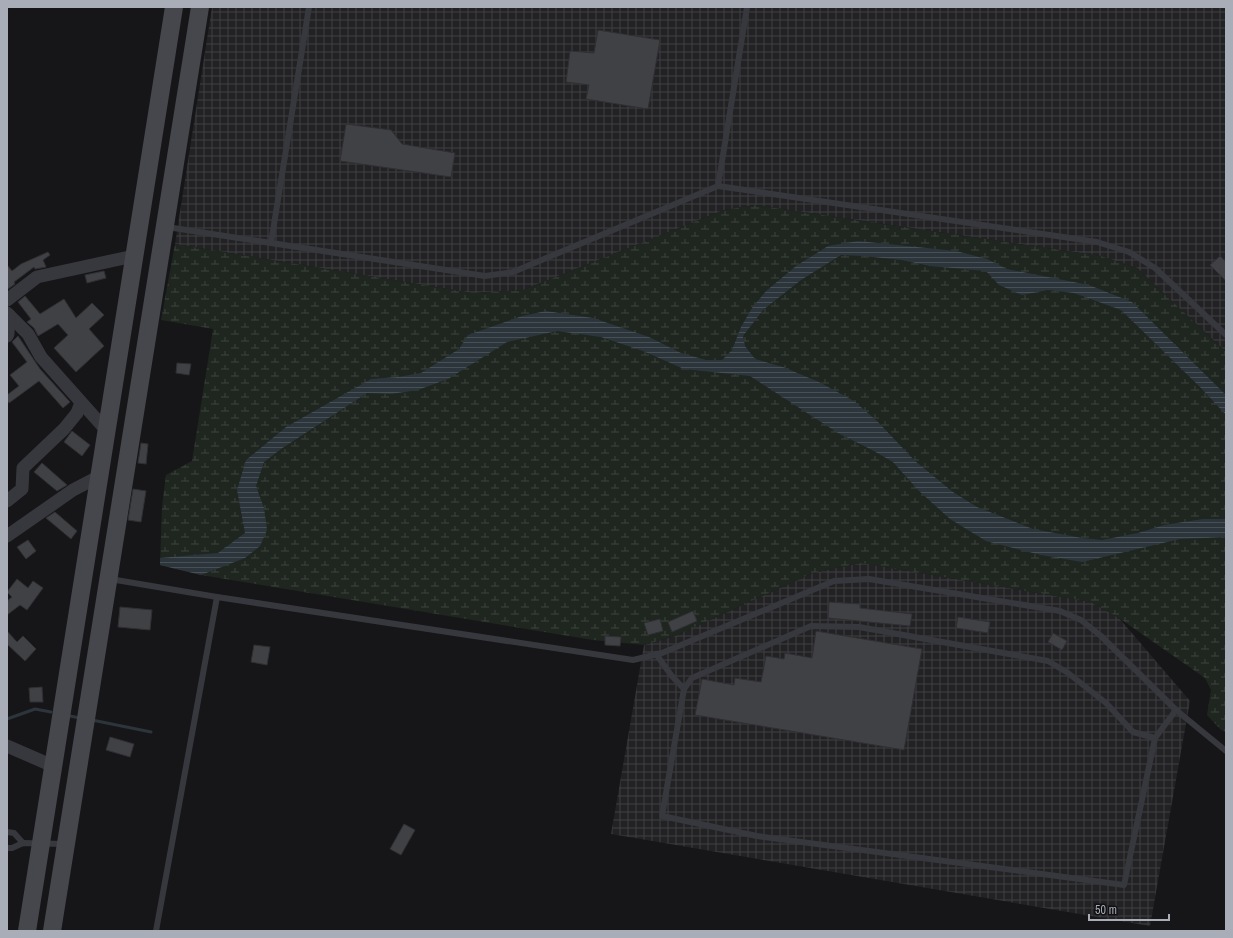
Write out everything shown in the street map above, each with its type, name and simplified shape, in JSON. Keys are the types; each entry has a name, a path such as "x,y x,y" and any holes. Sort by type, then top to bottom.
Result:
{"street":[{"path":"27,931 98,477 174,7"},
{"path":"52,931 200,7"},
{"path":"140,223 165,227"},
{"path":"7,300 37,277 134,256"},
{"path":"8,314 28,334 41,357 106,430 131,433"},
{"path":"7,336 8,314"},
{"path":"7,501 22,489 23,468 64,429 77,413 81,403"},
{"path":"7,536 73,490 98,477"},
{"path":"83,574 108,578"},
{"path":"7,746 53,766"}],"lane":[{"path":"271,243 309,7"},
{"path":"718,186 747,7"},
{"path":"165,227 485,276 513,272 718,186 1097,242 1129,252 1155,268 1226,335"},
{"path":"108,578 217,597 633,660 662,653 834,581 869,579 1060,611 1081,620 1101,636 1176,710 1226,751"},
{"path":"156,931 217,597"},
{"path":"1155,738 1133,732 1106,703 1068,673 1048,661 859,627 811,626 692,678 684,688 662,816 757,836 1124,885 1155,738 1176,710"},
{"path":"656,654 671,675 684,688"},
{"path":"7,832 14,833 23,843"},
{"path":"7,848 12,848 23,843 66,844"}],"shaded area":[{"path":"212,7 1226,7 1226,352 1137,268 1101,256 755,205 724,210 523,290 472,293 175,244"},
{"path":"858,241 956,251 987,259 1007,269 1089,285 1132,302 1226,395 1226,415 1201,388 1121,310 1074,293 1048,290 1022,295 999,285 986,271 930,266 902,260 841,255 801,280 763,310 743,336 745,346 755,359 783,367 819,382 854,401 878,422 915,461 953,492 977,507 1033,529 1102,540 1138,533 1164,525 1203,519 1226,519 1226,537 1180,539 1082,562 1041,555 986,541 950,519 918,490 893,462 838,433 750,376 684,369 643,351 601,337 557,331 507,342 448,379 418,390 391,394 367,393 281,449 264,462 256,486 264,508 267,530 260,546 245,558 201,575 160,565 160,558 218,553 245,533 237,490 246,460 286,427 371,379 398,377 421,373 459,349 468,335 522,316 546,311 593,318 649,337 681,353 706,360 722,360 732,350 741,327 752,308 766,291 796,266 828,246"},
{"path":"861,563 1091,602 1119,618 1190,701 1150,926 611,834 644,645 675,636 813,573"}],"green space":[{"path":"755,205 1101,256 1137,268 1226,352 1226,732 1221,730 1207,715 1211,690 1205,678 1119,618 1091,602 861,563 813,573 675,636 644,645 593,640 201,575 160,565 162,506 166,475 192,461 213,329 161,320 175,244 472,293 523,290 724,210"}],"building":[{"path":"598,30 660,40 648,109 586,99 589,85 566,82 570,51 594,53"},
{"path":"346,124 391,130 402,144 455,153 451,177 340,161"},
{"path":"48,252 50,255 43,260 46,267 35,269 34,267 14,282 15,284 8,289 7,288 7,265 12,271 21,264"},
{"path":"1220,256 1226,262 1226,281 1210,265"},
{"path":"104,271 106,278 87,283 85,275"},
{"path":"25,296 40,314 64,299 76,318 92,303 104,315 89,329 104,346 76,372 54,348 68,335 58,324 38,336 34,328 27,322 31,319 18,302"},
{"path":"18,336 40,369 70,402 63,408 39,381 9,403 7,400 7,395 19,386 10,375 27,362 12,342"},
{"path":"177,363 191,364 189,375 176,373"},
{"path":"72,431 90,445 82,456 64,442"},
{"path":"141,443 148,444 146,464 138,463"},
{"path":"42,463 67,485 57,491 34,472"},
{"path":"133,489 146,491 141,522 128,520"},
{"path":"55,512 77,531 71,539 46,518"},
{"path":"28,540 36,551 26,559 17,547"},
{"path":"17,579 28,588 33,581 43,588 27,610 20,605 7,615 7,601 12,597 7,592"},
{"path":"829,602 860,604 860,608 912,614 910,626 828,618"},
{"path":"120,607 152,610 150,630 118,627"},
{"path":"693,611 697,621 672,632 668,622"},
{"path":"958,617 990,622 988,633 956,628"},
{"path":"660,619 663,631 648,635 644,623"},
{"path":"7,631 17,642 23,636 36,649 25,661 7,644"},
{"path":"816,631 922,649 904,750 695,715 702,679 734,685 735,678 761,682 766,656 784,659 785,653 812,658"},
{"path":"1053,633 1067,641 1062,650 1048,642"},
{"path":"605,636 621,637 620,646 605,645"},
{"path":"254,645 270,647 267,665 251,662"},
{"path":"42,687 43,702 30,702 29,688"},
{"path":"110,737 134,744 130,757 106,750"},
{"path":"404,824 415,830 401,855 390,849"}],"waterway":[{"path":"7,719 35,709 51,712"},
{"path":"70,716 80,718"},
{"path":"92,720 151,732"}]}
